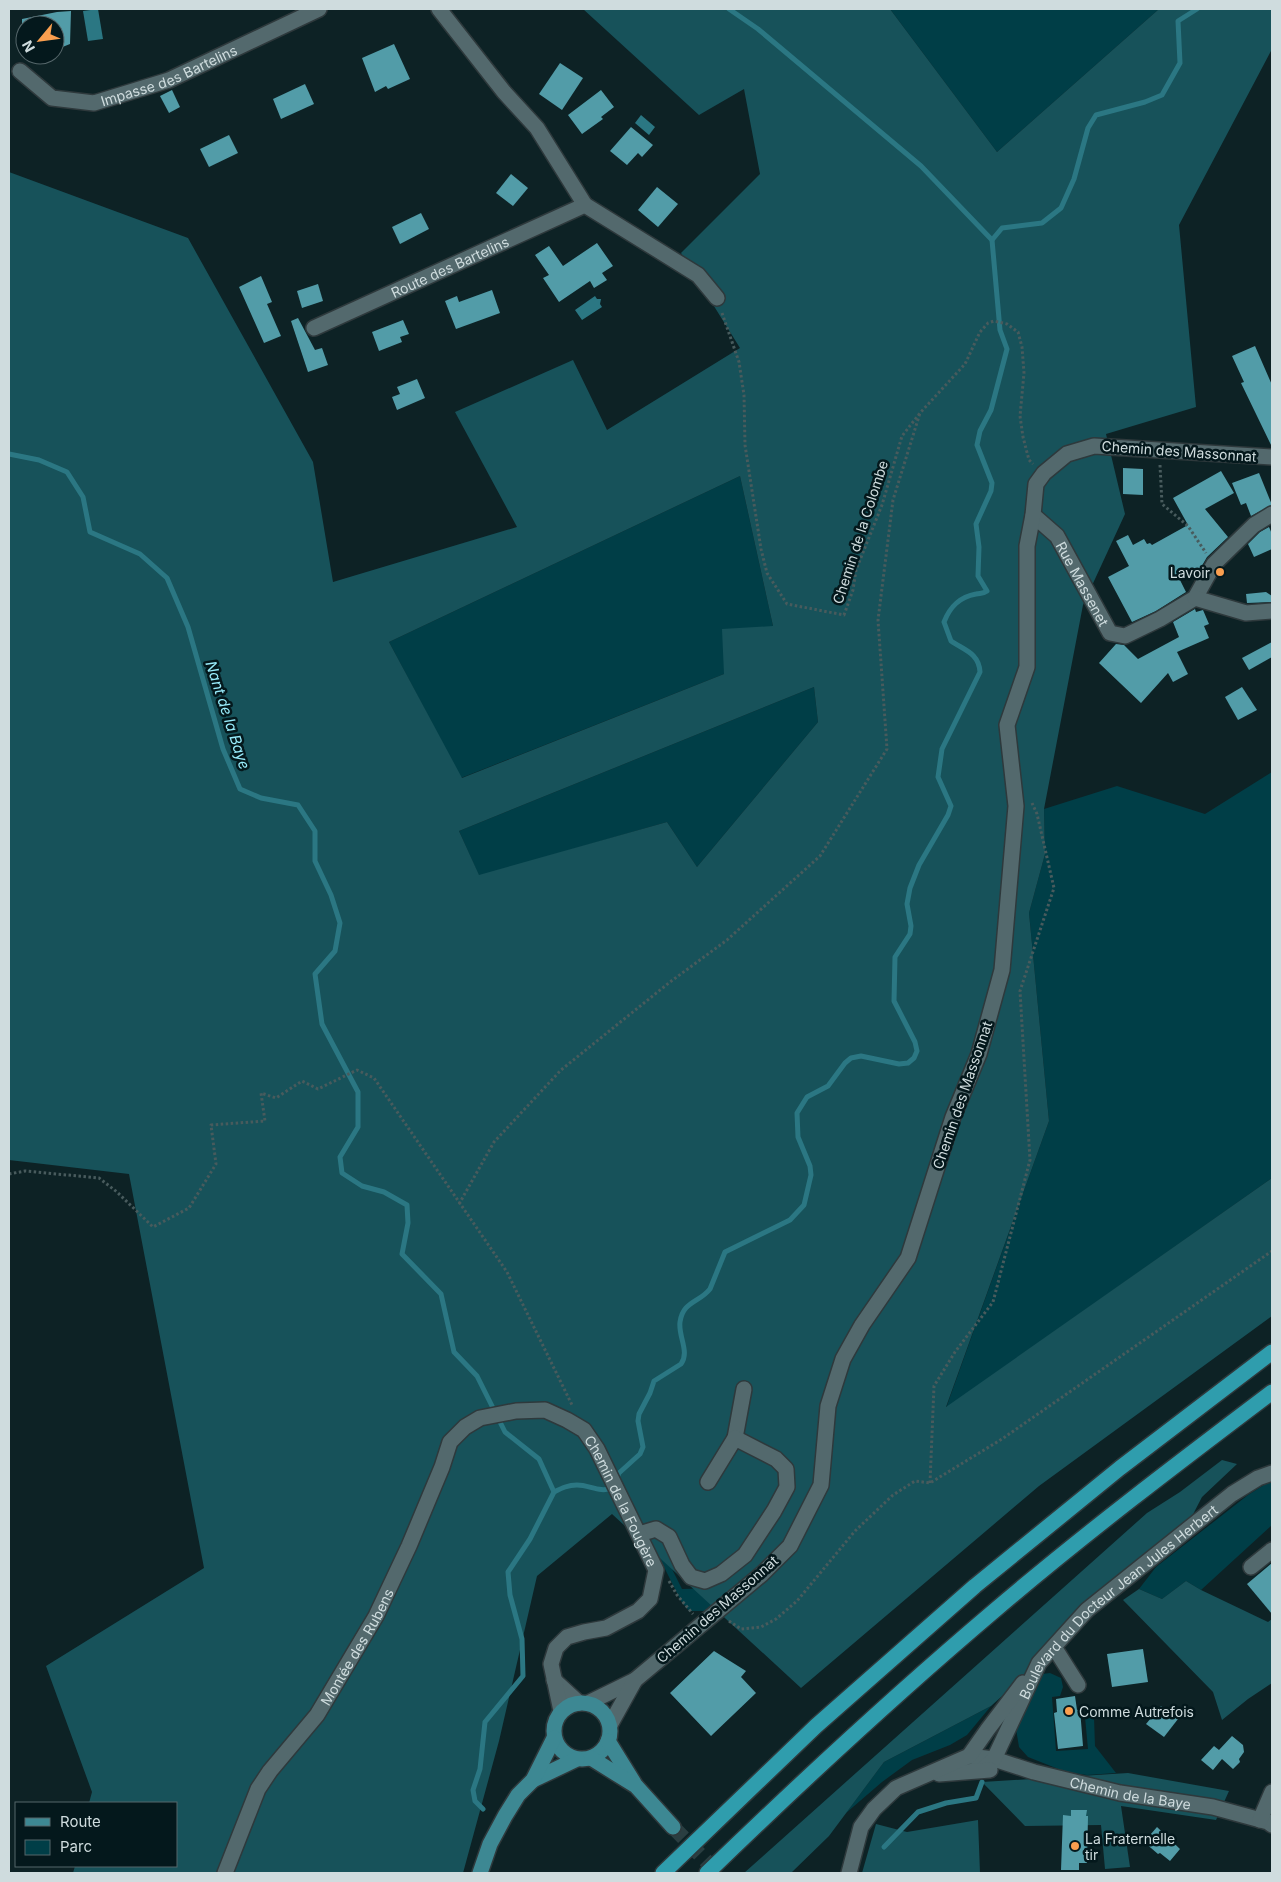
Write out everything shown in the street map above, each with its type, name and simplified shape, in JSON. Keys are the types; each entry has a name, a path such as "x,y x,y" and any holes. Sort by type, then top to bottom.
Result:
{"highway":[{"path":"663,1873 816,1726 975,1586 1120,1468 1272,1352"},
{"path":"707,1873 842,1744 995,1610 1140,1492 1272,1392"}],"main road":[{"path":"480,1873 490,1844 505,1816 518,1795 533,1780 554,1738 554,1726 561,1711 566,1707 583,1703 602,1711 610,1725 608,1741 602,1751 533,1780"},
{"path":"554,1738 561,1750 569,1756 584,1758 636,1786"},
{"path":"608,1741 636,1786 673,1827"}],"street":[{"name":"Impasse des Bartelins","path":"20,71 52,98 94,103 169,80 318,9"},
{"path":"440,9 504,92 537,128 585,205 698,274 717,298"},
{"name":"Route des Bartelins","path":"314,328 585,205"},
{"name":"Chemin des Massonnat","path":"583,1703 635,1680 762,1574 790,1546 821,1485 828,1406 843,1360 862,1325 908,1258 953,1117 979,1054 1002,970 1016,806 1007,725 1027,667 1027,546 1036,484 1044,473 1067,454 1094,446 1272,457"},
{"name":"Rue Massenet","path":"1033,515 1057,536 1110,633 1124,636 1160,619 1195,598 1214,564 1254,525 1272,514"},
{"path":"1195,598 1246,613 1272,611"},
{"path":"708,1482 735,1438 744,1389"},
{"name":"Chemin de la Fougère","path":"480,1418 516,1411 545,1410 584,1430 597,1450 625,1504 656,1570 650,1599 638,1611 606,1628 567,1637 556,1648 551,1664 561,1711"},
{"name":"Montée des Rubens","path":"225,1873 258,1789 270,1771 317,1715 376,1616 409,1546 442,1467 450,1442 465,1426 480,1418"},
{"path":"639,1534 656,1529 669,1537 682,1566 691,1577 705,1581 721,1574 745,1556 787,1487 786,1470 776,1459 735,1438"},
{"name":"Boulevard du Docteur Jean Jules Herbert","path":"994,1759 1039,1663 1087,1610 1164,1550 1215,1507 1246,1485 1272,1472"},
{"path":"1251,1567 1272,1550"},
{"path":"1054,1647 1078,1685"},
{"path":"849,1873 861,1827 874,1809 896,1788 969,1756 1039,1663"},
{"path":"554,1680 583,1703"},
{"name":"Chemin des Massonnat","path":"610,1725 635,1680"},
{"name":"Chemin de la Baye","path":"969,1756 994,1759 1034,1772 1120,1793 1213,1807 1268,1818"},
{"path":"982,1770 994,1759"},
{"path":"922,1776 982,1770 1034,1772"},
{"path":"1268,1818 1272,1792"}],"path":[{"name":"Chemin de la Colombe","path":"717,298 739,362 744,395 744,445 766,573 788,604 844,615 853,590 856,570 882,505 902,436 966,364 980,332 988,323 994,321 1007,324 1018,332 1022,347 1024,374 1020,416 1023,437 1029,460 1044,473"},
{"path":"459,1204 494,1142 561,1070 670,982 726,940 820,856 887,749 878,620 893,500 920,414"},
{"path":"1158,449 1162,504 1188,526 1214,564"},
{"path":"930,1483 934,1386 955,1352 993,1302 1030,1160 1020,991 1054,888 1037,814 1029,797"},
{"path":"9,1174 25,1171 100,1178 153,1227 189,1208 216,1164 211,1125 265,1121 261,1093 276,1098 302,1081 318,1090 357,1070 374,1078 459,1204 508,1272 584,1430"},
{"path":"716,1612 741,1629 761,1627 776,1619 797,1601 855,1531 893,1495 914,1481 930,1483 1002,1439 1272,1251"},
{"path":"656,1570 664,1571 678,1596 693,1615 688,1622"}],"green space":[{"path":"890,9 1159,9 997,152"},
{"path":"740,476 773,626 724,674 461,778 389,642"},
{"path":"814,687 818,722 697,867 667,822 479,876 459,831"},
{"path":"1272,772 1272,1178 946,1408 1049,1121 1029,913 1045,854 1044,809 1117,786 1205,814"},
{"path":"1272,1480 1272,1525 1201,1590 1186,1581 1162,1599 1139,1589 1156,1567 1248,1495"},
{"path":"658,1541 682,1589 716,1588 764,1561 705,1611 689,1611 681,1601 653,1545"},
{"path":"1050,1673 1061,1678 1063,1687 1060,1696 1052,1697 1056,1751 1088,1749 1085,1717 1094,1717 1095,1746 1116,1773 1087,1775 1066,1772 1028,1757 1019,1747 1016,1729 1042,1674"},
{"path":"991,1706 967,1735 950,1745 912,1760 882,1782 846,1813 884,1762"}],"shaded area":[{"path":"98,9 103,39 88,41 83,11"},
{"path":"583,9 890,9 997,152 1159,9 1272,9 1272,49 1179,225 1196,407 1106,434 1125,514 1083,605 1044,809 1045,854 1029,913 1049,1121 946,1407 1272,1178 1272,1316 1039,1486 801,1688 612,1514 537,1576 499,1741 463,1873 73,1873 75,1867 178,1867 178,1802 89,1802 92,1792 46,1666 204,1568 129,1174 9,1160 9,172 188,238 313,462 333,582 517,527 455,412 573,360 607,430 740,348 681,253 760,174 744,89 699,115","holes":["740,476 773,626 722,629 724,674 462,778 389,642","814,687 818,722 697,867 667,822 479,875 459,831"]},
{"path":"641,115 655,127 649,135 635,123"},
{"path":"595,296 597,299 601,299 600,304 602,307 582,320 575,310"},
{"path":"1222,1460 1237,1464 1202,1497 1188,1524 1164,1550 991,1706 884,1762 829,1836 791,1873 744,1873 1147,1513 1180,1492"},
{"path":"1186,1581 1268,1622 1272,1619 1272,1683 1222,1720 1213,1692 1123,1600 1139,1589 1162,1599"},
{"path":"1128,1773 1229,1791 1216,1820 1121,1806 1130,1867 1105,1869 1101,1825 1025,1826 982,1782"},
{"path":"978,1820 980,1873 862,1873 876,1824 907,1832"}],"building":[{"path":"71,11 70,44 65,46 65,15 42,15"},
{"path":"394,44 410,79 388,89 386,86 375,92 362,58"},
{"path":"560,63 583,78 562,110 539,94"},
{"path":"305,84 314,104 281,119 273,99"},
{"path":"172,90 180,107 169,113 160,96"},
{"path":"601,90 614,107 601,117 603,119 582,134 568,115"},
{"path":"631,127 653,145 642,157 638,153 627,165 610,151"},
{"path":"229,135 238,153 209,167 200,149"},
{"path":"511,174 528,188 513,206 496,193"},
{"path":"657,187 678,204 658,227 638,210"},
{"path":"421,213 429,229 400,244 392,227"},
{"path":"597,243 613,266 602,273 607,280 594,288 590,281 559,302 543,278 549,275 535,255 549,246 563,266"},
{"path":"261,276 272,302 267,304 281,336 264,343 239,287"},
{"path":"318,284 323,301 302,308 297,291"},
{"path":"492,290 500,313 456,329 445,301 457,296 459,302"},
{"path":"298,318 315,350 322,348 328,365 308,372 291,321"},
{"path":"403,320 409,334 400,337 402,342 379,351 372,332"},
{"path":"1255,346 1272,385 1272,447 1241,383 1244,382 1232,356"},
{"path":"417,379 425,398 397,410 392,397 400,394 397,387"},
{"path":"1123,468 1143,469 1143,495 1123,494"},
{"path":"1221,471 1234,493 1205,509 1228,537 1207,557 1200,569 1180,580 1186,592 1156,611 1132,622 1108,577 1129,566 1116,541 1128,535 1133,545 1144,539 1147,544 1150,543 1152,545 1188,525 1173,498"},
{"path":"1259,473 1272,505 1251,516 1246,503 1241,505 1232,483"},
{"path":"1269,527 1272,534 1272,549 1254,557 1248,544 1260,532"},
{"path":"1266,592 1272,596 1272,602 1247,603 1246,594"},
{"path":"1195,609 1196,612 1203,610 1209,624 1204,626 1209,638 1177,652 1188,674 1173,682 1168,673 1141,703 1099,663 1116,644 1124,645 1138,659 1179,637 1173,622"},
{"path":"1272,642 1272,657 1249,670 1242,658"},
{"path":"1242,687 1257,710 1238,720 1225,697"},
{"path":"1272,1563 1272,1614 1247,1584"},
{"path":"1143,1649 1148,1682 1112,1687 1107,1654"},
{"path":"714,1651 746,1671 741,1677 756,1693 711,1736 670,1693"},
{"path":"1075,1696 1077,1710 1080,1709 1083,1746 1058,1749 1054,1713 1057,1712 1056,1699"},
{"path":"1161,1706 1178,1719 1164,1737 1146,1724"},
{"path":"1232,1736 1243,1745 1244,1752 1239,1759 1240,1762 1233,1769 1222,1759 1213,1770 1201,1760 1214,1746 1219,1750"},
{"path":"1071,1810 1087,1810 1087,1863 1079,1863 1079,1870 1061,1870 1063,1815 1071,1816"},
{"path":"1157,1827 1180,1849 1170,1861 1144,1842"}],"waterway":[{"path":"729,9 758,29 921,166 992,240"},
{"path":"616,1480 619,1473 640,1454 643,1447 638,1421 639,1414 654,1381 681,1364 684,1349 680,1322 684,1310 710,1289 725,1252 790,1220 804,1205 811,1175 810,1166 798,1137 797,1113 807,1097 828,1086 851,1058 861,1056 899,1064 908,1063 914,1058 917,1051 915,1042 894,1001 895,957 910,934 911,926 907,904 910,888 919,865 948,815 951,806 938,777 942,749 980,672 974,656 951,641 944,622 952,607 960,600 970,595 987,591 978,576 979,547 976,524 991,491 992,483 977,445 980,431 991,410 1007,349 1000,330 992,240 1002,228 1042,223 1061,208 1074,179 1088,128 1096,115 1145,102 1162,95 1180,63 1178,21 1197,9"},
{"name":"Nant de la Baye","path":"9,454 39,460 67,472 83,497 90,532 140,554 167,578 188,627 223,749 240,789 261,798 298,805 315,831 315,861 331,895 340,923 335,951 315,974 322,1024 358,1092 358,1127 340,1157 342,1173 362,1186 384,1192 407,1205 408,1223 402,1254 441,1294 454,1352 477,1376 505,1432 539,1459 554,1492 530,1539 508,1572 510,1595 522,1639 523,1676 485,1722 480,1769 473,1790 475,1801 483,1809"},
{"path":"554,1492 574,1485 603,1490 613,1488"},
{"path":"884,1847 918,1812 946,1803 976,1798 982,1782"}],"tunnel":[{"path":"673,1827 718,1873"}],"place":[{"name":"Lavoir","path":"1220,572"},
{"name":"Comme Autrefois","path":"1069,1711"},
{"name":"La Fraternelle tir","path":"1075,1846"}]}
